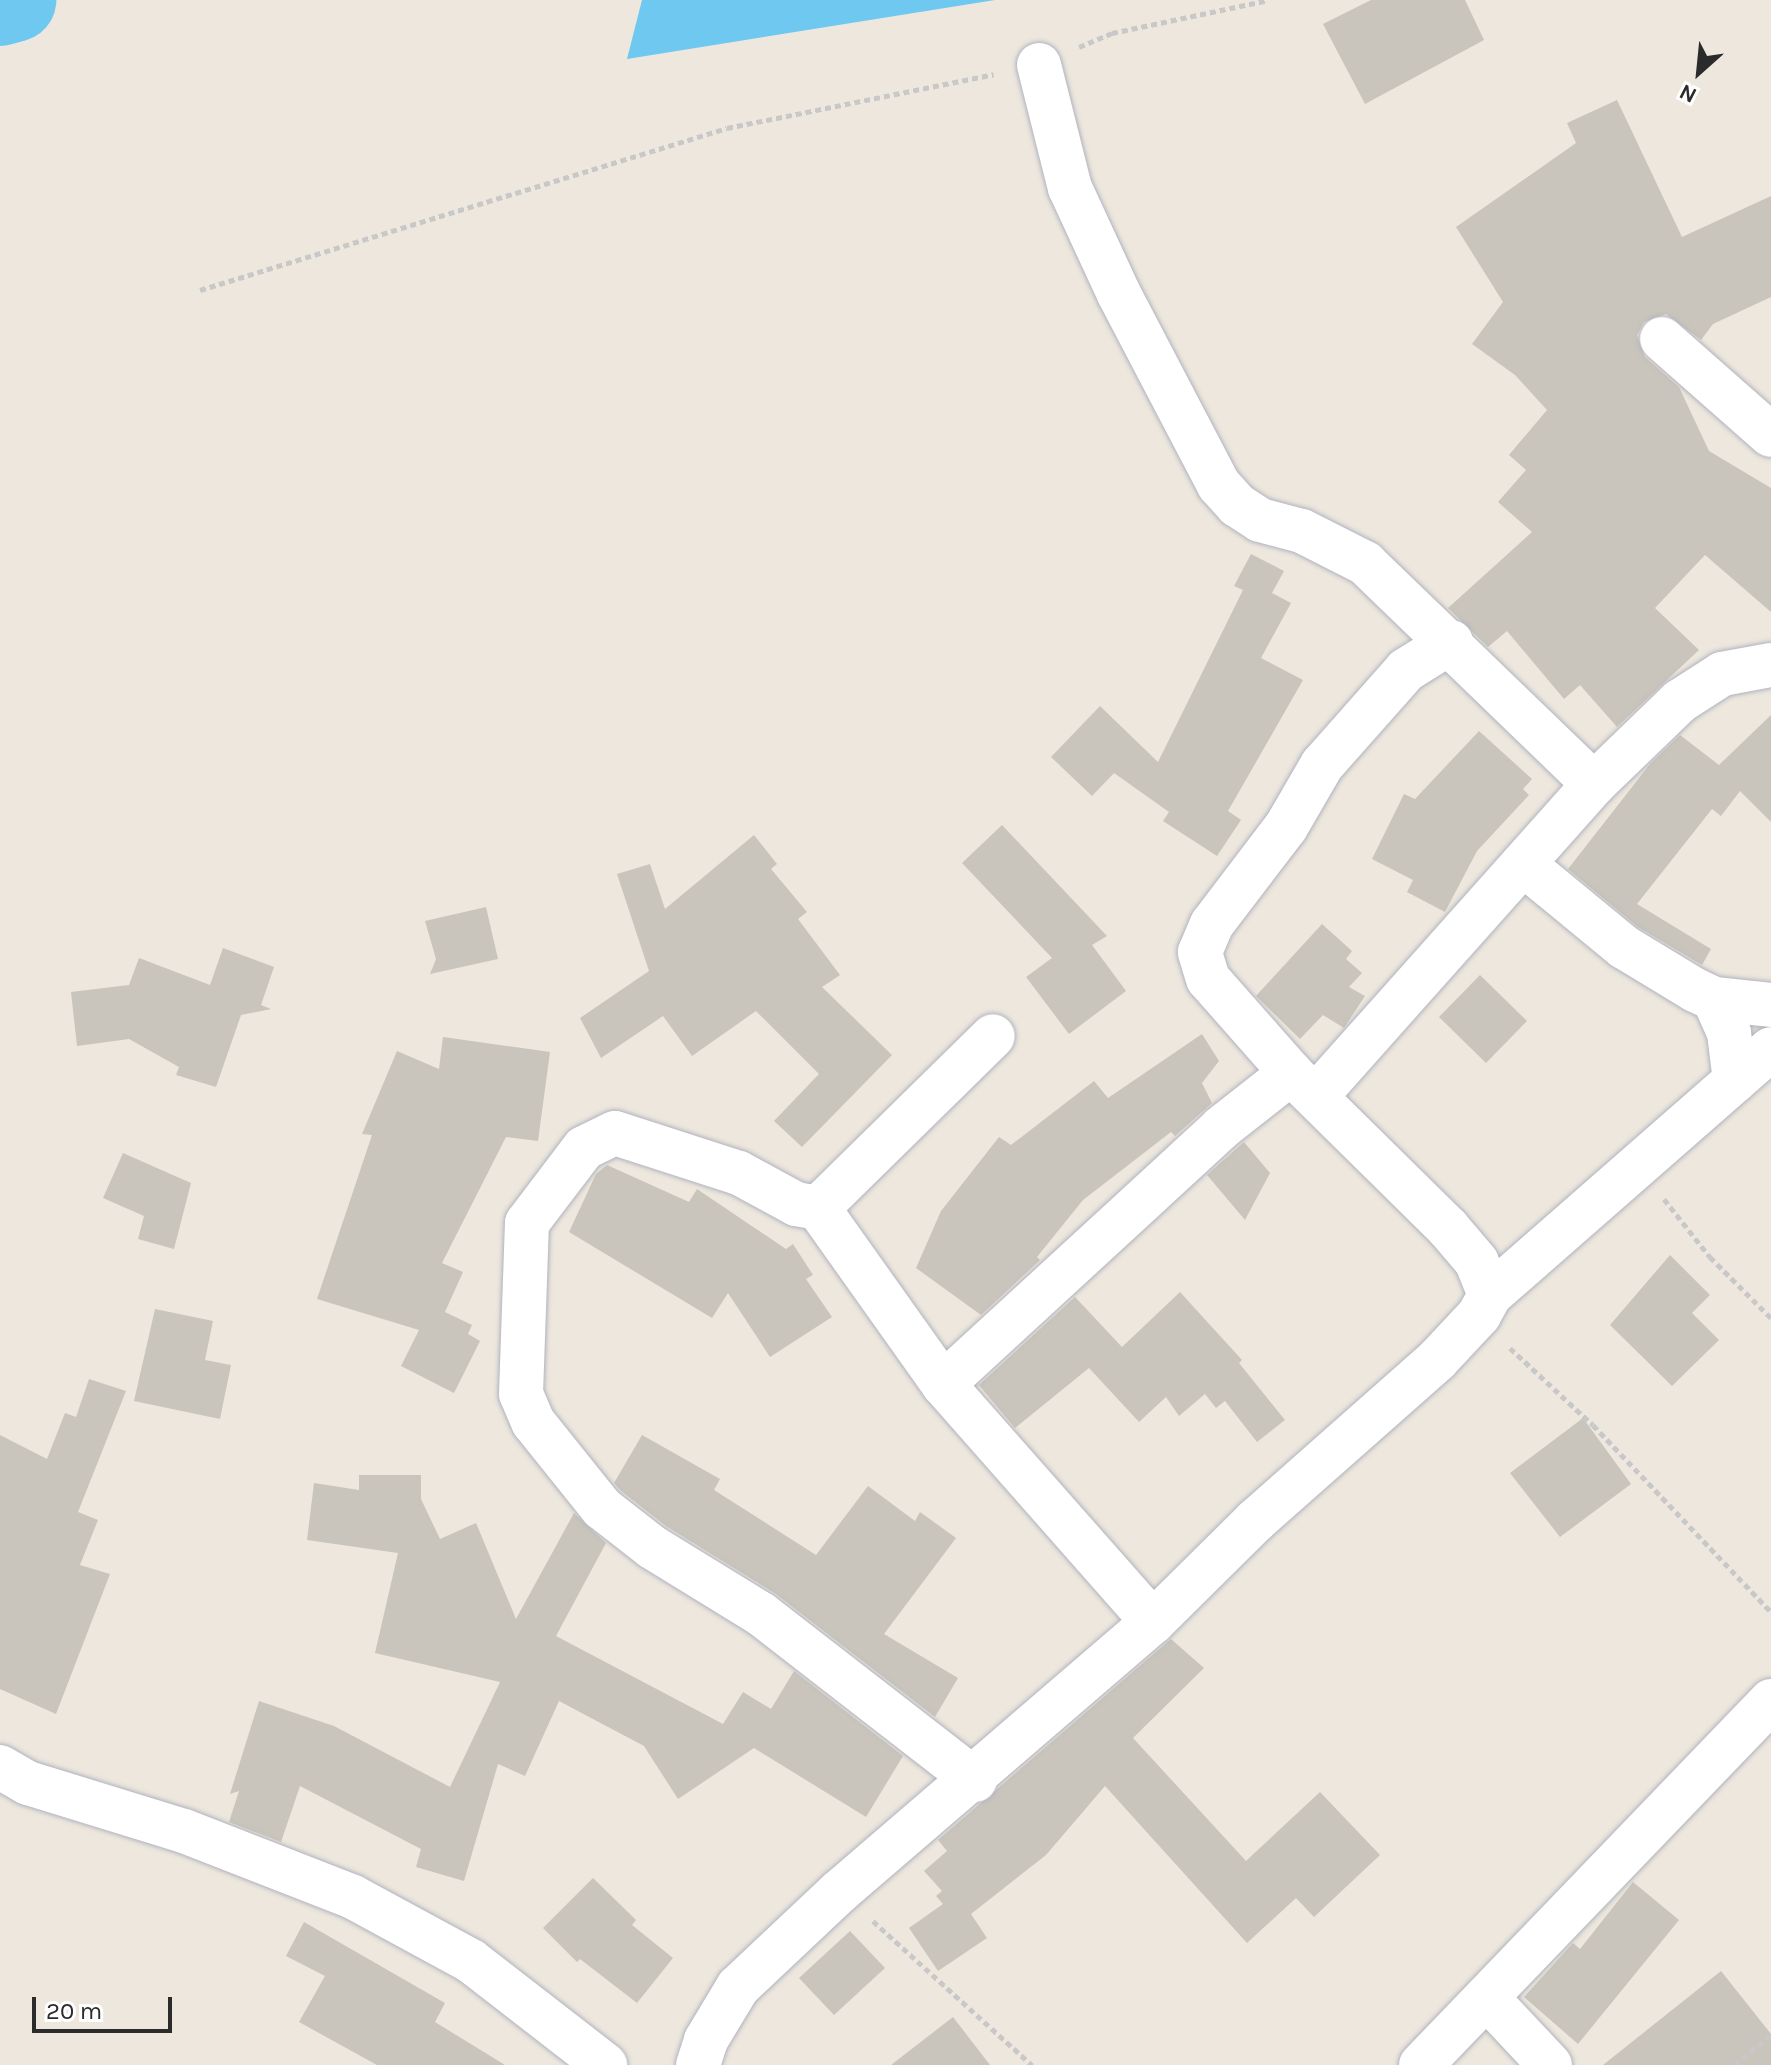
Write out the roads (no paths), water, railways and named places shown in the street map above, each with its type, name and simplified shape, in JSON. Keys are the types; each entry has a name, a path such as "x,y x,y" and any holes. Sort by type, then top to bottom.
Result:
{"street":[{"path":"1039,65 1070,188 1219,485 1237,505 1260,520 1302,531 1365,563 1451,642 1594,784"},
{"path":"1662,339 1771,435"},
{"path":"1451,642 1406,670 1322,765 1286,827 1212,924 1200,952 1208,979 1304,1084 1448,1228 1477,1262 1485,1305"},
{"path":"943,1384 1221,1128 1304,1084 1523,864 1594,784 1680,701 1722,674 1771,665"},
{"path":"1523,864 1624,947 1714,999 1771,1005"},
{"path":"1714,999 1729,1033 1735,1081"},
{"path":"818,1208 993,1036"},
{"path":"698,2065 706,2040 738,1987 840,1891 975,1780 1153,1622 1485,1305 1771,1049"},
{"path":"975,1780 761,1614 652,1547 602,1508 533,1422 521,1394 527,1223 584,1148 599,1138 615,1133 739,1173 796,1204 818,1208 943,1384 1153,1622"},
{"path":"1421,2065 1616,1857 1771,1701"},
{"path":"0,1767 28,1783 184,1831 353,1897 471,1961 605,2065"},
{"path":"1487,1998 1550,2065"}],"water":[{"path":"642,0 995,0 627,59"}],"waterway":[{"path":"0,4 14,0"}]}
